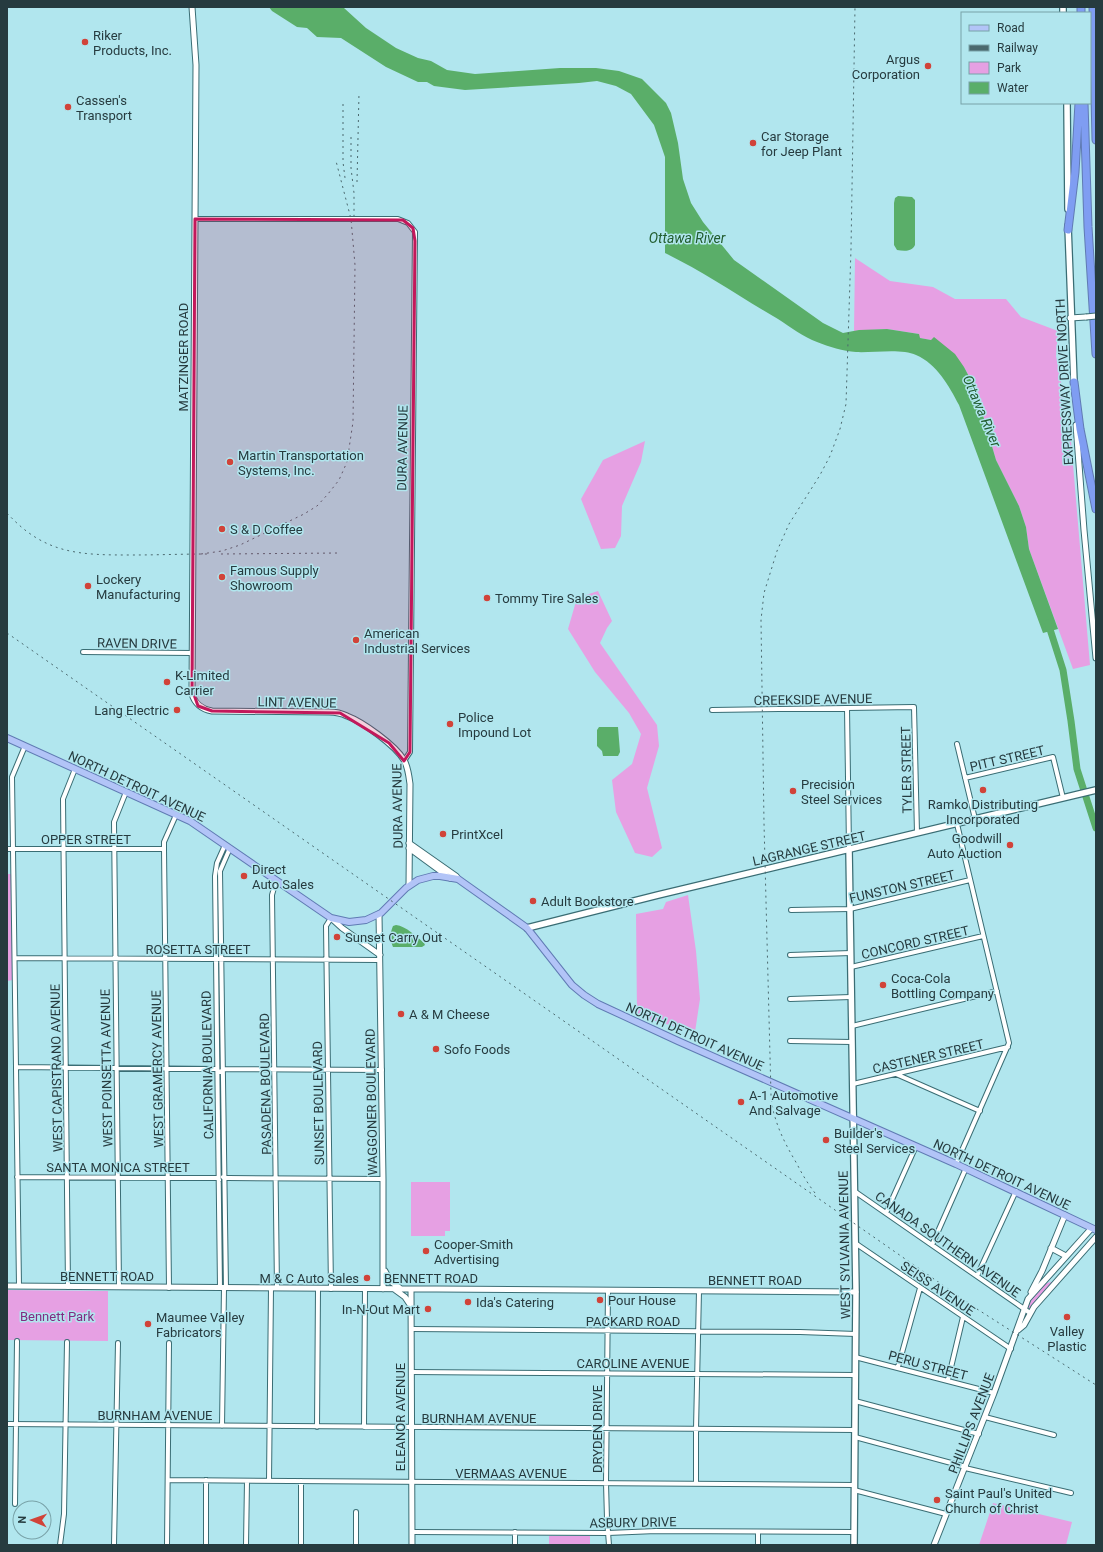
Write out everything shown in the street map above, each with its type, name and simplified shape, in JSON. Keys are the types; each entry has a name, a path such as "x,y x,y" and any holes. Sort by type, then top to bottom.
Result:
{"highway":[{"path":"1094,7 1096,35"},
{"path":"1094,7 1096,140"},
{"path":"1068,230 1072,203 1079,104"},
{"path":"1084,104 1088,227 1096,354"},
{"path":"1074,382 1080,429 1096,509"}],"main road":[{"name":"EXPRESSWAY DRIVE NORTH","path":"1067,104 1070,318 1074,382"},
{"name":"NORTH DETROIT AVENUE","path":"7,738 195,824 331,918 342,921 357,922 366,920 379,914 409,886 418,880 433,876 458,879 527,928 572,985 598,1004 1016,1191 1091,1229 1096,1236"},
{"name":"LAGRANGE STREET","path":"527,928 1096,790"},
{"name":"WEST SYLVANIA AVENUE","path":"849,850 856,1292 854,1545"},
{"name":"PHILLIPS AVENUE","path":"1091,1229 1096,1223"}],"street":[{"name":"MATZINGER ROAD","path":"192,7 196,65 192,694 198,706"},
{"name":"DURA AVENUE","path":"195,219 398,219 408,223 414,232 410,752 404,761 410,784 409,886"},
{"path":"1070,318 1096,316"},
{"name":"EXPRESSWAY DRIVE NORTH","path":"1074,382 1084,530 1096,658"},
{"name":"RAVEN DRIVE","path":"83,652 192,653"},
{"name":"LINT AVENUE","path":"198,706 206,710 217,712 340,713 353,718 389,743 398,751 404,761"},
{"name":"CREEKSIDE AVENUE","path":"712,710 914,707"},
{"name":"TYLER STREET","path":"914,707 917,833"},
{"path":"847,708 849,850"},
{"path":"956,744 975,819"},
{"path":"19,1286 12,777 25,746"},
{"name":"PITT STREET","path":"965,778 1053,757 1063,798"},
{"name":"WEST CAPISTRANO AVENUE","path":"68,1287 63,796 75,769"},
{"name":"WEST POINSETTA AVENUE","path":"119,1287 113,849 114,818 126,792"},
{"name":"WEST GRAMERCY AVENUE","path":"169,1288 164,842 176,815"},
{"path":"956,1164 1009,1043 957,824"},
{"name":"CALIFORNIA BOULEVARD","path":"222,1232 218,1178 217,1069 221,959 216,867 228,846"},
{"path":"409,846 450,878"},
{"path":"409,846 456,876 458,879"},
{"name":"OPPER STREET","path":"7,849 164,849"},
{"name":"FUNSTON STREET","path":"791,910 850,909 970,880"},
{"name":"PASADENA BOULEVARD","path":"269,1481 276,1179 272,895 278,882"},
{"name":"CALIFORNIA BOULEVARD","path":"218,898 216,959 223,1069 224,1178 222,1232 222,1426"},
{"name":"WAGGONER BOULEVARD","path":"379,914 382,1070 383,1289"},
{"name":"NORTH DETROIT AVENUE","path":"331,918 380,958"},
{"name":"SUNSET BOULEVARD","path":"331,918 326,926 331,1289"},
{"name":"CONCORD STREET","path":"851,967 983,936"},
{"path":"790,955 851,953"},
{"name":"ROSETTA STREET","path":"15,958 273,960 380,958"},
{"path":"852,1026 997,991"},
{"path":"790,999 851,998"},
{"path":"790,1041 852,1042"},
{"name":"CASTENER STREET","path":"853,1084 1008,1047"},
{"path":"16,1067 217,1069 221,1065 223,1069 382,1070"},
{"path":"895,1074 980,1111"},
{"path":"218,1124 223,1124"},
{"path":"886,1213 916,1146"},
{"path":"932,1245 966,1168"},
{"name":"SANTA MONICA STREET","path":"17,1177 218,1178 222,1175 224,1178 383,1179"},
{"name":"CANADA SOUTHERN AVENUE","path":"854,1191 1030,1313"},
{"path":"977,1276 1016,1191"},
{"name":"PHILLIPS AVENUE","path":"934,1545 979,1434 1018,1330 1018,1325 1024,1309 1035,1282 1042,1271 1065,1215"},
{"name":"PHILLIPS AVENUE","path":"1028,1299 1091,1229"},
{"name":"PHILLIPS AVENUE","path":"1018,1330 1024,1325 1030,1313 1096,1236"},
{"name":"SEISS AVENUE","path":"855,1243 963,1318 1011,1349"},
{"path":"1051,1248 1064,1258 1070,1267"},
{"path":"383,1268 391,1282 396,1286 405,1289"},
{"path":"1048,1276 1055,1283"},
{"name":"BENNETT ROAD","path":"7,1286 856,1292"},
{"path":"898,1367 920,1288"},
{"path":"317,1427 318,1289"},
{"path":"364,1427 365,1289"},
{"path":"394,1289 405,1297 411,1307"},
{"name":"ELEANOR AVENUE","path":"411,1289 412,1545"},
{"name":"DRYDEN DRIVE","path":"608,1290 606,1483 609,1545"},
{"path":"696,1484 699,1291"},
{"path":"948,1380 963,1318"},
{"name":"PACKARD ROAD","path":"411,1329 698,1331 856,1334"},
{"path":"15,1500 17,1342"},
{"path":"60,1545 64,1514 67,1342"},
{"path":"114,1545 118,1343"},
{"path":"167,1545 169,1343"},
{"name":"PERU STREET","path":"856,1356 994,1393"},
{"name":"CAROLINE AVENUE","path":"411,1372 855,1374"},
{"path":"855,1402 979,1434"},
{"path":"985,1417 1054,1435"},
{"name":"BURNHAM AVENUE","path":"7,1424 696,1430 855,1434 965,1468 1071,1493"},
{"name":"VERMAAS AVENUE","path":"168,1480 696,1484 854,1488 946,1514"},
{"path":"206,1480 206,1545"},
{"path":"246,1481 246,1545"},
{"path":"301,1481 301,1545"},
{"path":"356,1512 356,1545"},
{"name":"ASBURY DRIVE","path":"412,1532 854,1532"},
{"path":"515,1532 515,1545"},
{"path":"758,1532 758,1545"}],"highlighted area":[{"path":"195,219 403,220 413,228 415,241 410,752 404,761 389,743 340,713 212,711 198,706 192,689"}],"green space":[{"path":"855,258 890,281 933,287 955,299 1006,299 1021,317 1058,331 1056,356 1070,429 1090,665 1073,669 1029,549 1026,527 1019,506 996,460 975,388 964,367 931,340 919,338 919,334 887,329 854,331"},
{"path":"645,441 641,462 622,506 621,536 615,548 601,549 581,499 603,460"},
{"path":"598,591 612,621 600,643 657,725 659,746 647,788 662,848 652,857 635,853 616,812 612,780 632,764 641,734 629,713 595,672 568,629 577,598"},
{"path":"7,874 11,874 13,980 7,981"},
{"path":"688,895 696,951 700,999 695,1032 637,1016 636,914 663,909 666,902"},
{"path":"411,1182 450,1182 450,1231 445,1231 445,1236 411,1236"},
{"path":"1052,1282 1031,1308 1028,1309 1036,1292 1044,1285"},
{"name":"Bennett Park","path":"7,1290 108,1291 108,1341 7,1340"},
{"path":"993,1503 1072,1522 1066,1545 979,1545"},
{"path":"549,1536 590,1536 590,1545 549,1545"}],"water":[{"name":"Ottawa River","path":"269,7 344,8 366,28 396,48 418,58 431,61 447,70 475,74 560,68 596,68 619,71 642,79 666,103 671,113 678,143 683,179 691,203 703,222 734,260 823,323 843,333 859,330 887,329 919,334 920,338 931,340 934,337 955,354 975,388 996,460 1019,506 1026,527 1029,549 1058,629 1043,633 959,405 947,383 930,364 910,353 895,351 851,351 826,346 802,335 708,276 665,253 665,157 654,125 631,94 616,86 597,81 465,90 434,86 427,82 418,82 386,67 341,38 317,37 307,28 297,27 272,11"},
{"path":"898,196 912,197 915,200 915,245 912,249 902,251 897,250 894,245 894,203 895,198"},
{"path":"599,727 618,727 620,752 618,756 603,756 602,751 597,746 597,730"},
{"path":"396,925 407,930 425,945 422,947 393,947 391,942 391,934 393,926"}],"waterway":[{"name":"Ottawa River","path":"1048,623 1063,670 1077,769 1096,828"}],"railway":[{"path":"815,1193 803,1175 784,1139 774,1114 771,1095 764,823 761,620 764,593 777,551 789,524 820,475 830,456 840,429 846,404 851,249 855,7"},
{"path":"357,182 359,93"},
{"path":"343,104 343,162 345,178"},
{"path":"351,137 354,217"},
{"path":"201,554 222,551 240,545 304,514 317,506 339,480 347,462 353,422 355,265 351,219 336,161"},
{"path":"7,513 21,527 35,537 50,545 65,550 80,553 114,555 207,554"},
{"path":"221,554 340,553"},
{"path":"7,633 977,1309 1096,1385"}],"place":[{"name":"Riker Products, Inc.","path":"85,42"},
{"name":"Argus Corporation","path":"928,66"},
{"name":"Cassen's Transport","path":"68,107"},
{"name":"Car Storage for Jeep Plant","path":"753,143"},
{"name":"Martin Transportation Systems, Inc.","path":"230,462"},
{"name":"S & D Coffee","path":"222,529"},
{"name":"Famous Supply Showroom","path":"222,577"},
{"name":"Lockery Manufacturing","path":"88,586"},
{"name":"Tommy Tire Sales","path":"487,598"},
{"name":"American Industrial Services","path":"356,640"},
{"name":"K-Limited Carrier","path":"167,682"},
{"name":"Lang Electric","path":"177,710"},
{"name":"Police Impound Lot","path":"450,724"},
{"name":"Ramko Distributing Incorporated","path":"983,790"},
{"name":"Precision Steel Services","path":"793,791"},
{"name":"PrintXcel","path":"443,834"},
{"name":"Goodwill Auto Auction","path":"1010,845"},
{"name":"Direct Auto Sales","path":"244,876"},
{"name":"Adult Bookstore","path":"533,901"},
{"name":"Sunset Carry Out","path":"337,937"},
{"name":"Coca-Cola Bottling Company","path":"883,985"},
{"name":"A & M Cheese","path":"401,1014"},
{"name":"Sofo Foods","path":"436,1049"},
{"name":"A-1 Automotive And Salvage","path":"741,1102"},
{"name":"Builder's Steel Services","path":"826,1140"},
{"name":"Cooper-Smith Advertising","path":"426,1251"},
{"name":"M & C Auto Sales","path":"367,1278"},
{"name":"Pour House","path":"600,1300"},
{"name":"Ida's Catering","path":"468,1302"},
{"name":"In-N-Out Mart","path":"428,1309"},
{"name":"Valley Plastic","path":"1067,1317"},
{"name":"Maumee Valley Fabricators","path":"148,1324"},
{"name":"Saint Paul's United Church of Christ","path":"937,1500"}]}
